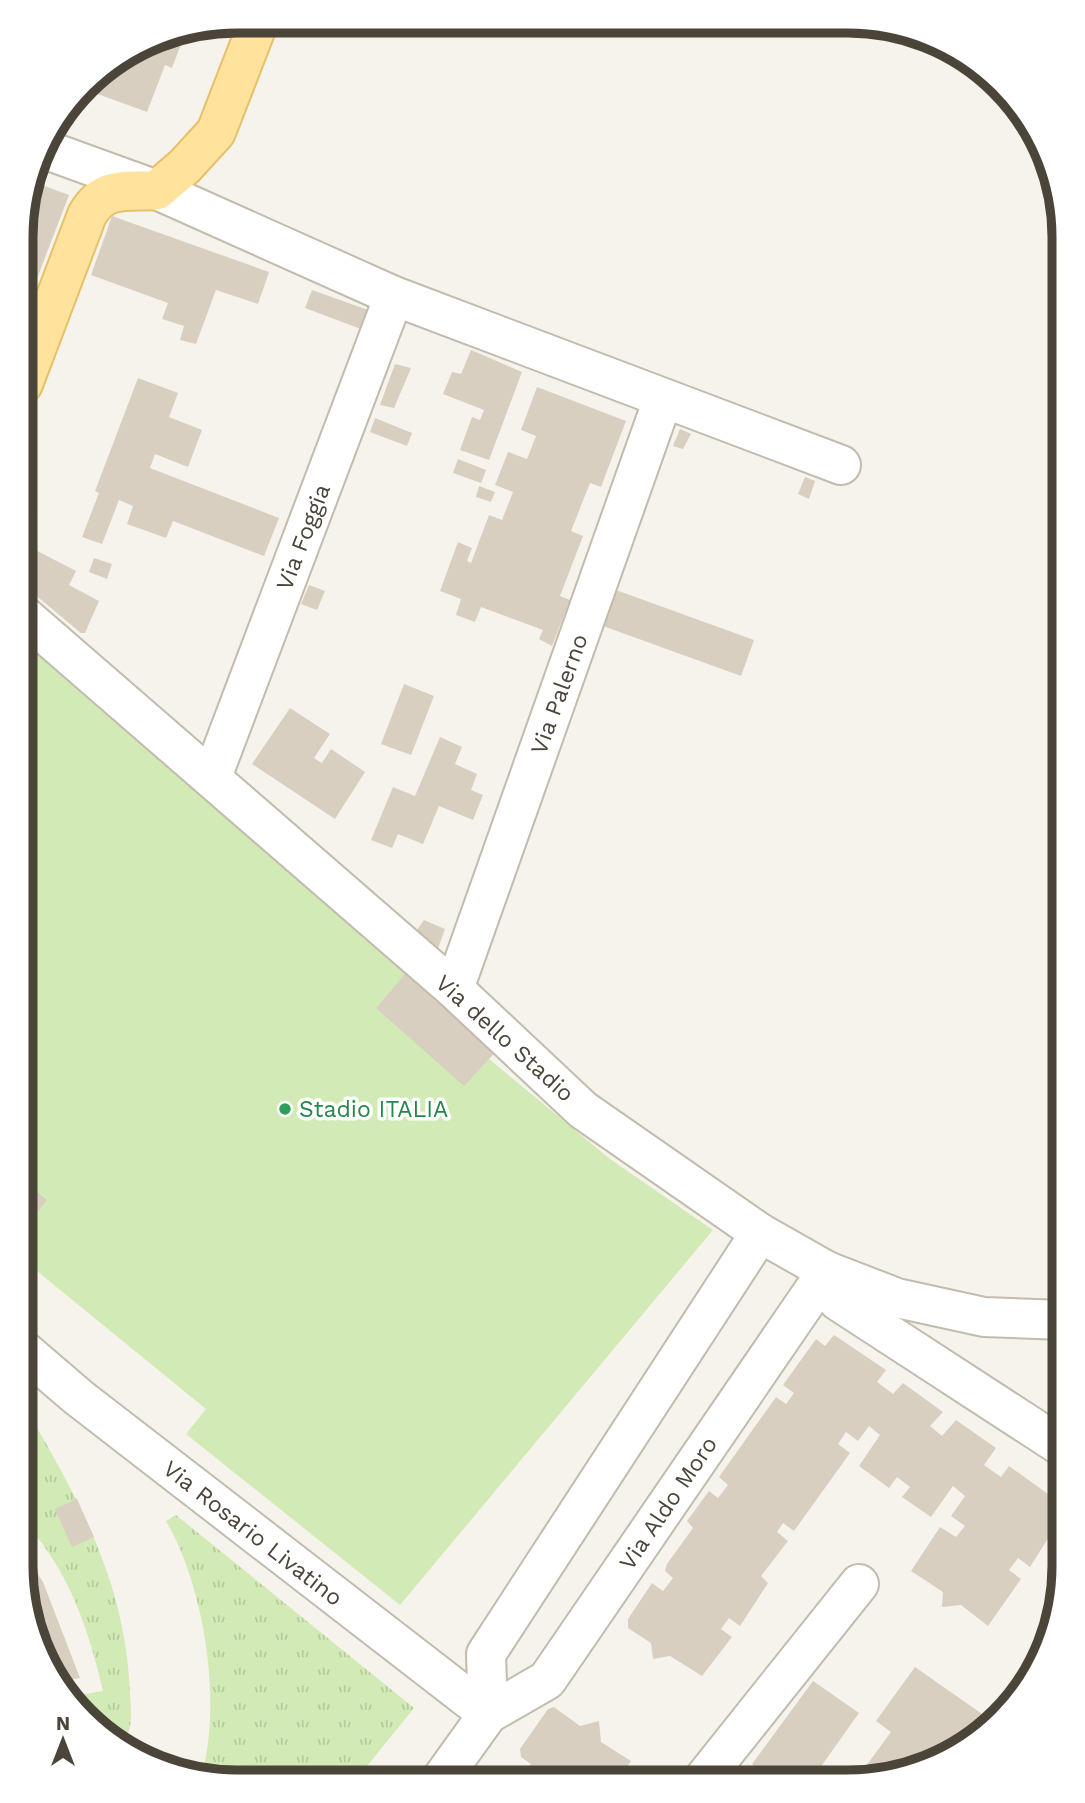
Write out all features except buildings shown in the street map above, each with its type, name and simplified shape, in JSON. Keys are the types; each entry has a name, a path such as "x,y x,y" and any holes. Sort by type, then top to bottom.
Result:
{"main road":[{"path":"33,352 87,215 96,199 112,191 157,190 185,166 216,132 255,34"}],"street":[{"path":"52,152 157,190 394,296 841,465"},
{"name":"Via Foggia","path":"212,778 394,296"},
{"name":"Via Palerno","path":"454,989 663,398"},
{"name":"Via dello Stadio","path":"33,623 454,989 583,1110 760,1233 827,1271 897,1298 984,1317 1051,1320"},
{"path":"488,1714 486,1654 760,1233"},
{"path":"827,1271 838,1301 1051,1440"},
{"name":"Via Aldo Moro","path":"448,1770 488,1714 547,1679 827,1271"},
{"name":"Via Rosario Livatino","path":"33,1358 88,1405 488,1714"},
{"path":"711,1770 859,1584"}],"green space":[{"name":"Stadio ITALIA","path":"33,644 496,1051 489,1059 610,1159 713,1230 400,1605 186,1434 206,1409 33,1268"},
{"path":"36,1426 87,1522 112,1586 127,1656 131,1713 126,1737 98,1714 98,1705 88,1705 80,1695 103,1691 90,1644 64,1578 33,1533 33,1430"},
{"path":"176,1515 414,1708 364,1770 237,1770 203,1767 210,1715 206,1646 191,1578 166,1521"}],"place":[{"name":"Stadio ITALIA","path":"285,1109"}]}
